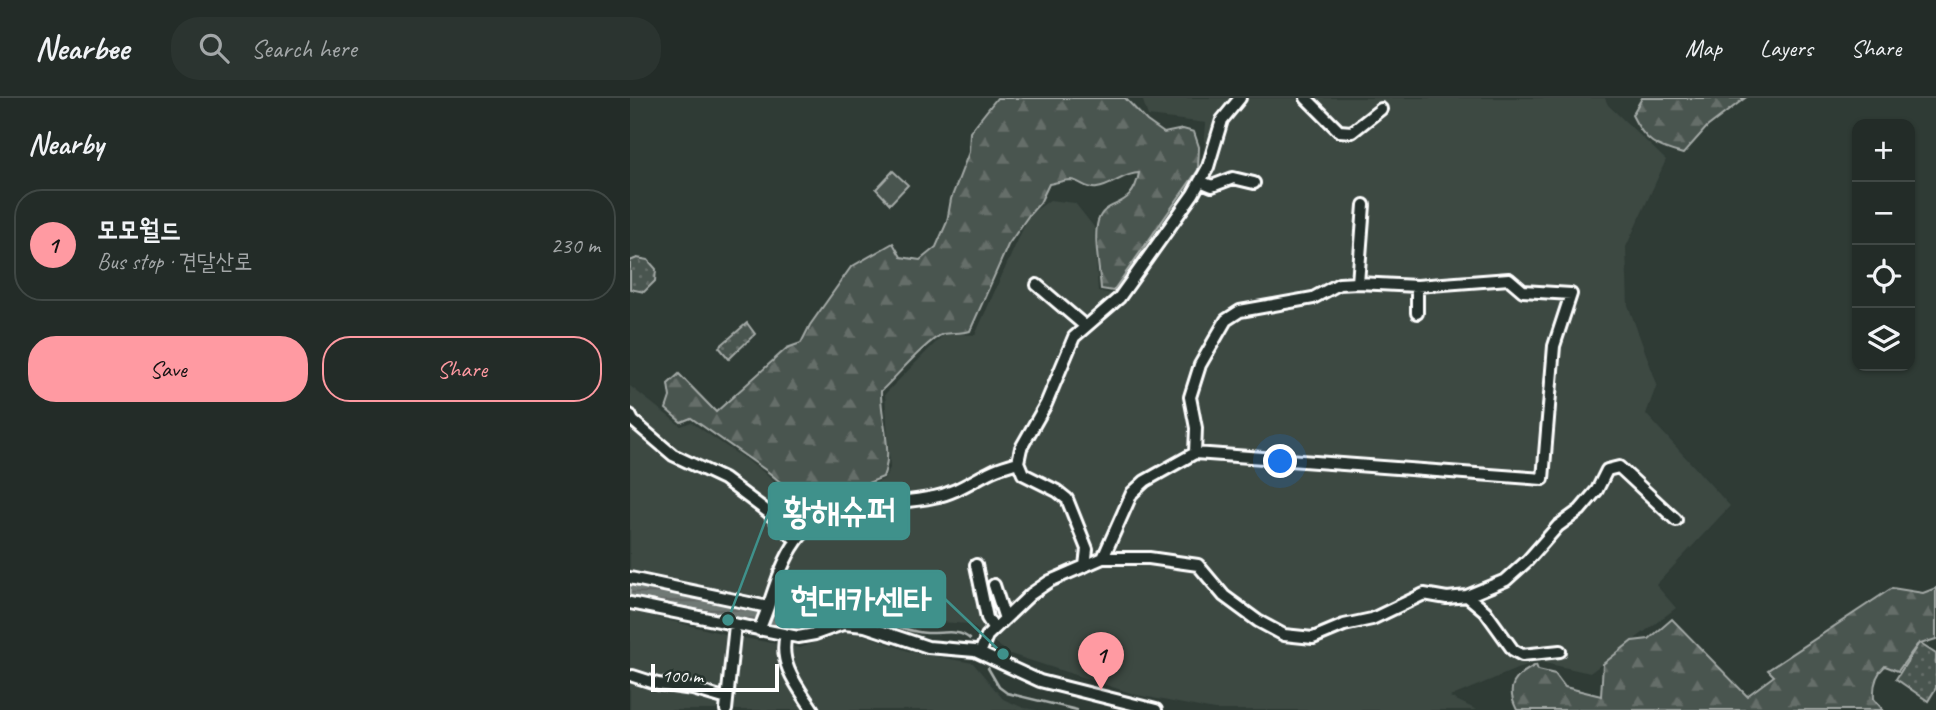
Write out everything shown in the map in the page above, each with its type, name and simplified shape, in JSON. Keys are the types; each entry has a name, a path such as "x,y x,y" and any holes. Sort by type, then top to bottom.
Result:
{"street":[{"path":"1085,566 1087,549 1067,499 1023,474 1018,462 1021,448 1046,404 1074,337 1119,298 1200,181 1208,167 1222,120 1240,98"},
{"path":"1306,98 1339,131 1352,132 1381,109"},
{"path":"1200,181 1212,186 1233,178 1254,183"},
{"path":"1358,283 1364,205"},
{"path":"1103,558 1132,493 1145,481 1195,453 1543,480 1554,346 1571,294 1523,291 1509,279 1418,286 1358,283 1339,284 1313,298 1240,311 1226,320 1200,365 1190,397 1196,428 1195,453"},
{"path":"1037,285 1085,326"},
{"path":"1417,313 1418,286"},
{"path":"630,415 633,421 673,454 724,479 768,512 796,540"},
{"path":"760,629 796,540 817,522 863,505 934,497 952,492 993,470 1018,462"},
{"path":"980,653 987,636 1031,594 1049,581 1103,558 1149,558 1198,565 1224,596 1258,621 1284,635 1313,638 1344,625 1372,619 1424,594 1447,598 1467,596 1506,580 1558,526 1580,510 1597,490 1607,470 1619,467 1676,520"},
{"path":"976,565 987,618 994,629"},
{"path":"630,578 768,609"},
{"path":"994,585 1005,619"},
{"path":"1467,596 1485,611 1513,650 1522,654 1560,651"},
{"path":"630,603 798,637 849,623 865,626 928,647 980,653 1040,681 1156,710"},
{"path":"631,675 658,684 694,689 727,705 735,625"},
{"path":"786,635 783,654 791,678 813,710"}],"shaded area":[{"path":"1142,98 1605,98 1608,105 1666,160 1626,247 1628,305 1657,384 1646,414 1730,506 1656,585 1676,608 1590,673 1536,661 1450,697 1477,710 1214,710 1137,695 1010,654 969,624 925,621 858,598 800,608 630,572 630,386 681,426 691,422 762,471 809,513 884,479 890,468 885,394 945,333 975,335 1029,215 1050,200 1075,203 1094,227 1098,291 1116,295 1202,172 1206,123 1148,116"},
{"path":"630,583 797,620 855,606 879,612 874,621 849,617 815,627 793,629 630,596"},
{"path":"630,611 733,636 800,648 842,632 854,631 911,652 973,663 1003,699 1024,708 1038,710 630,710"}],"green space":[{"path":"997,98 1125,98 1147,121 1164,133 1183,129 1194,132 1199,147 1198,170 1113,291 1101,289 1096,245 1098,221 1107,209 1131,194 1139,173 1097,188 1071,180 1049,184 1040,203 1008,245 970,331 943,334 936,338 881,391 887,445 883,477 816,504 804,502 767,471 691,418 681,422 666,409 670,397 668,384 679,374 716,412 787,348 801,343 810,325 851,267 893,243 901,257 920,260 936,247 947,222 951,199 969,152 970,132"},
{"path":"1642,98 1745,98 1707,127 1683,154 1658,146 1642,132 1632,115"},
{"path":"893,171 908,185 890,204 876,189"},
{"path":"637,258 648,260 656,269 655,281 644,292 630,289 630,261"},
{"path":"747,323 755,334 729,359 719,347"},
{"path":"1892,588 1923,593 1936,588 1936,639 1917,645 1898,671 1885,666 1879,673 1874,699 1883,710 1517,710 1513,702 1512,689 1517,678 1536,665 1538,670 1555,674 1565,687 1601,696 1603,664 1632,641 1649,639 1672,619 1747,696 1774,676 1768,670"},
{"path":"1919,643 1936,654 1936,688 1928,701 1896,679"}],"waterway":[{"path":"873,616 913,631 955,633 970,639"},
{"path":"988,668 999,687 1007,693 1077,710"}],"place":[{"name":"황해슈퍼","path":"728,620"},
{"name":"현대카센타","path":"1003,654"},
{"name":"모모월드","path":"1101,690"}]}
